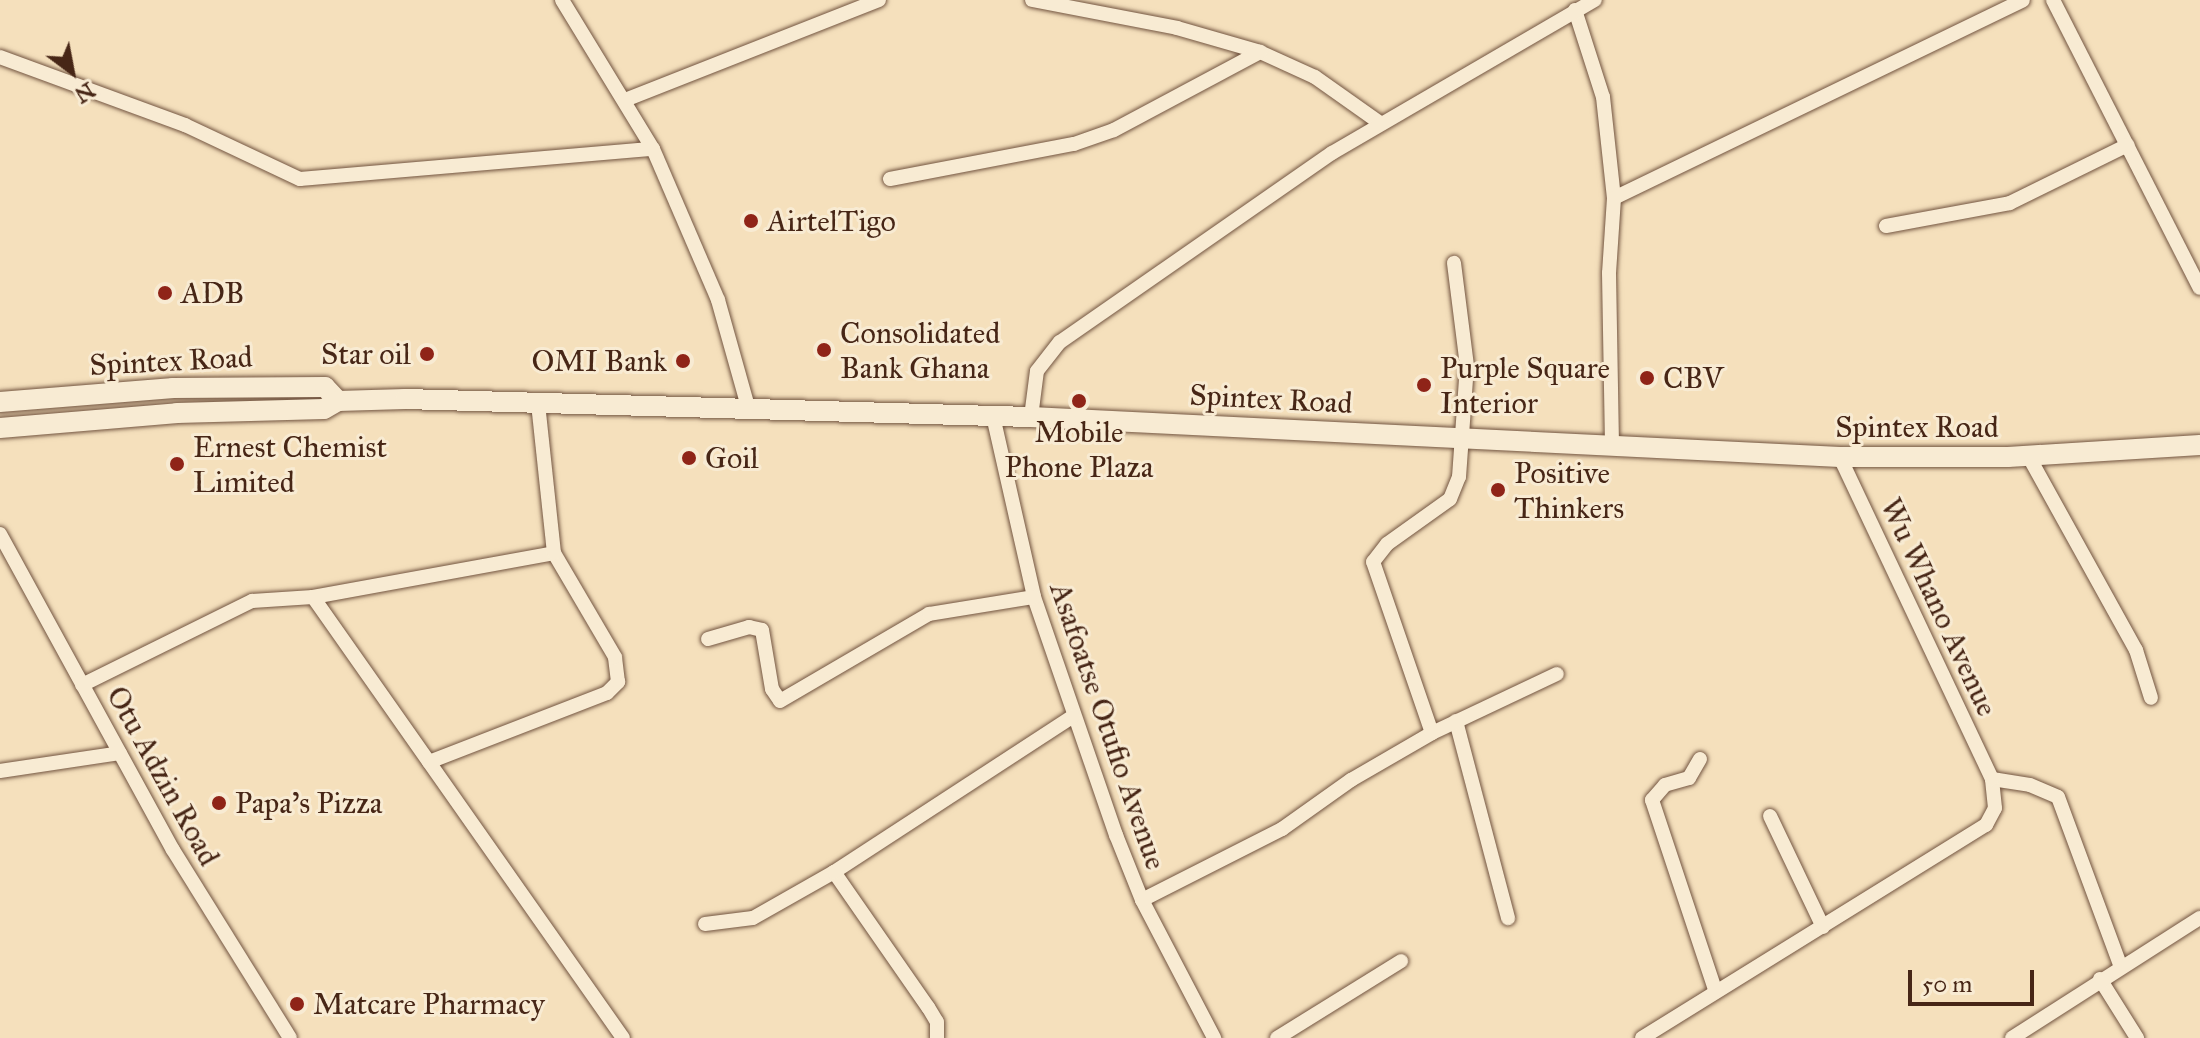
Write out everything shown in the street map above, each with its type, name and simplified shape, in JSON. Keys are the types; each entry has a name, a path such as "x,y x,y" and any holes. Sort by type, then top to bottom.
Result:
{"main road":[{"name":"Spintex Road","path":"0,402 173,388 310,387 325,387 338,401"},
{"name":"Spintex Road","path":"0,428 177,413 324,409 338,401 748,407 1031,417 1840,457 2029,457 2200,445"}],"street":[{"path":"562,0 653,149 718,300 748,407"},
{"path":"625,100 879,0"},
{"path":"1032,0 1177,28 1260,52 1315,77 1380,123"},
{"path":"1031,417 1037,371 1060,342 1380,123 1595,0"},
{"path":"1614,198 2023,0"},
{"path":"2053,0 2200,288"},
{"path":"1575,10 1603,97 1614,198 1609,273 1612,447"},
{"path":"890,179 1074,144 1114,130 1260,52"},
{"path":"0,57 185,125 300,179 653,149"},
{"path":"1886,226 2010,203 2128,145"},
{"path":"1432,733 1373,562 1387,544 1450,499 1459,477 1467,366 1454,263"},
{"path":"429,762 607,693 618,682 615,657 554,553 538,403"},
{"name":"Asafoatse Otufio Avenue","path":"993,416 1034,597 1073,716 1142,900 1214,1038"},
{"name":"Wu Whano Avenue","path":"1840,457 1992,779"},
{"path":"2029,457 2136,650 2151,698"},
{"name":"Otu Adzin Road","path":"0,534 173,850 290,1038"},
{"path":"82,685 252,601 313,597 554,553"},
{"path":"313,597 623,1038"},
{"path":"708,639 749,627 762,630 772,689 780,701 929,614 1034,597"},
{"path":"1142,900 1282,829 1351,780 1432,733 1557,674"},
{"path":"705,924 753,918 834,872 1073,716"},
{"path":"1456,721 1508,918"},
{"path":"0,771 120,753"},
{"path":"1700,759 1689,778 1665,785 1652,800 1716,992"},
{"path":"1642,1038 1986,825 1995,808 1992,779 2030,785 2058,797 2120,965"},
{"path":"1770,816 1823,927"},
{"path":"834,872 928,1007 937,1022 937,1038"},
{"path":"2012,1038 2120,965 2200,918"},
{"path":"1277,1038 1401,961"},
{"path":"2100,979 2137,1038"}],"place":[{"name":"AirtelTigo","path":"751,221"},
{"name":"ADB","path":"165,293"},
{"name":"Consolidated Bank Ghana","path":"824,350"},
{"name":"Star oil","path":"427,354"},
{"name":"OMI Bank","path":"683,361"},
{"name":"CBV","path":"1647,378"},
{"name":"Purple Square Interior","path":"1424,385"},
{"name":"Mobile Phone Plaza","path":"1079,401"},
{"name":"Goil","path":"689,458"},
{"name":"Ernest Chemist Limited","path":"177,464"},
{"name":"Positive Thinkers","path":"1498,490"},
{"name":"Papa's Pizza","path":"219,803"},
{"name":"Matcare Pharmacy","path":"297,1004"}]}
